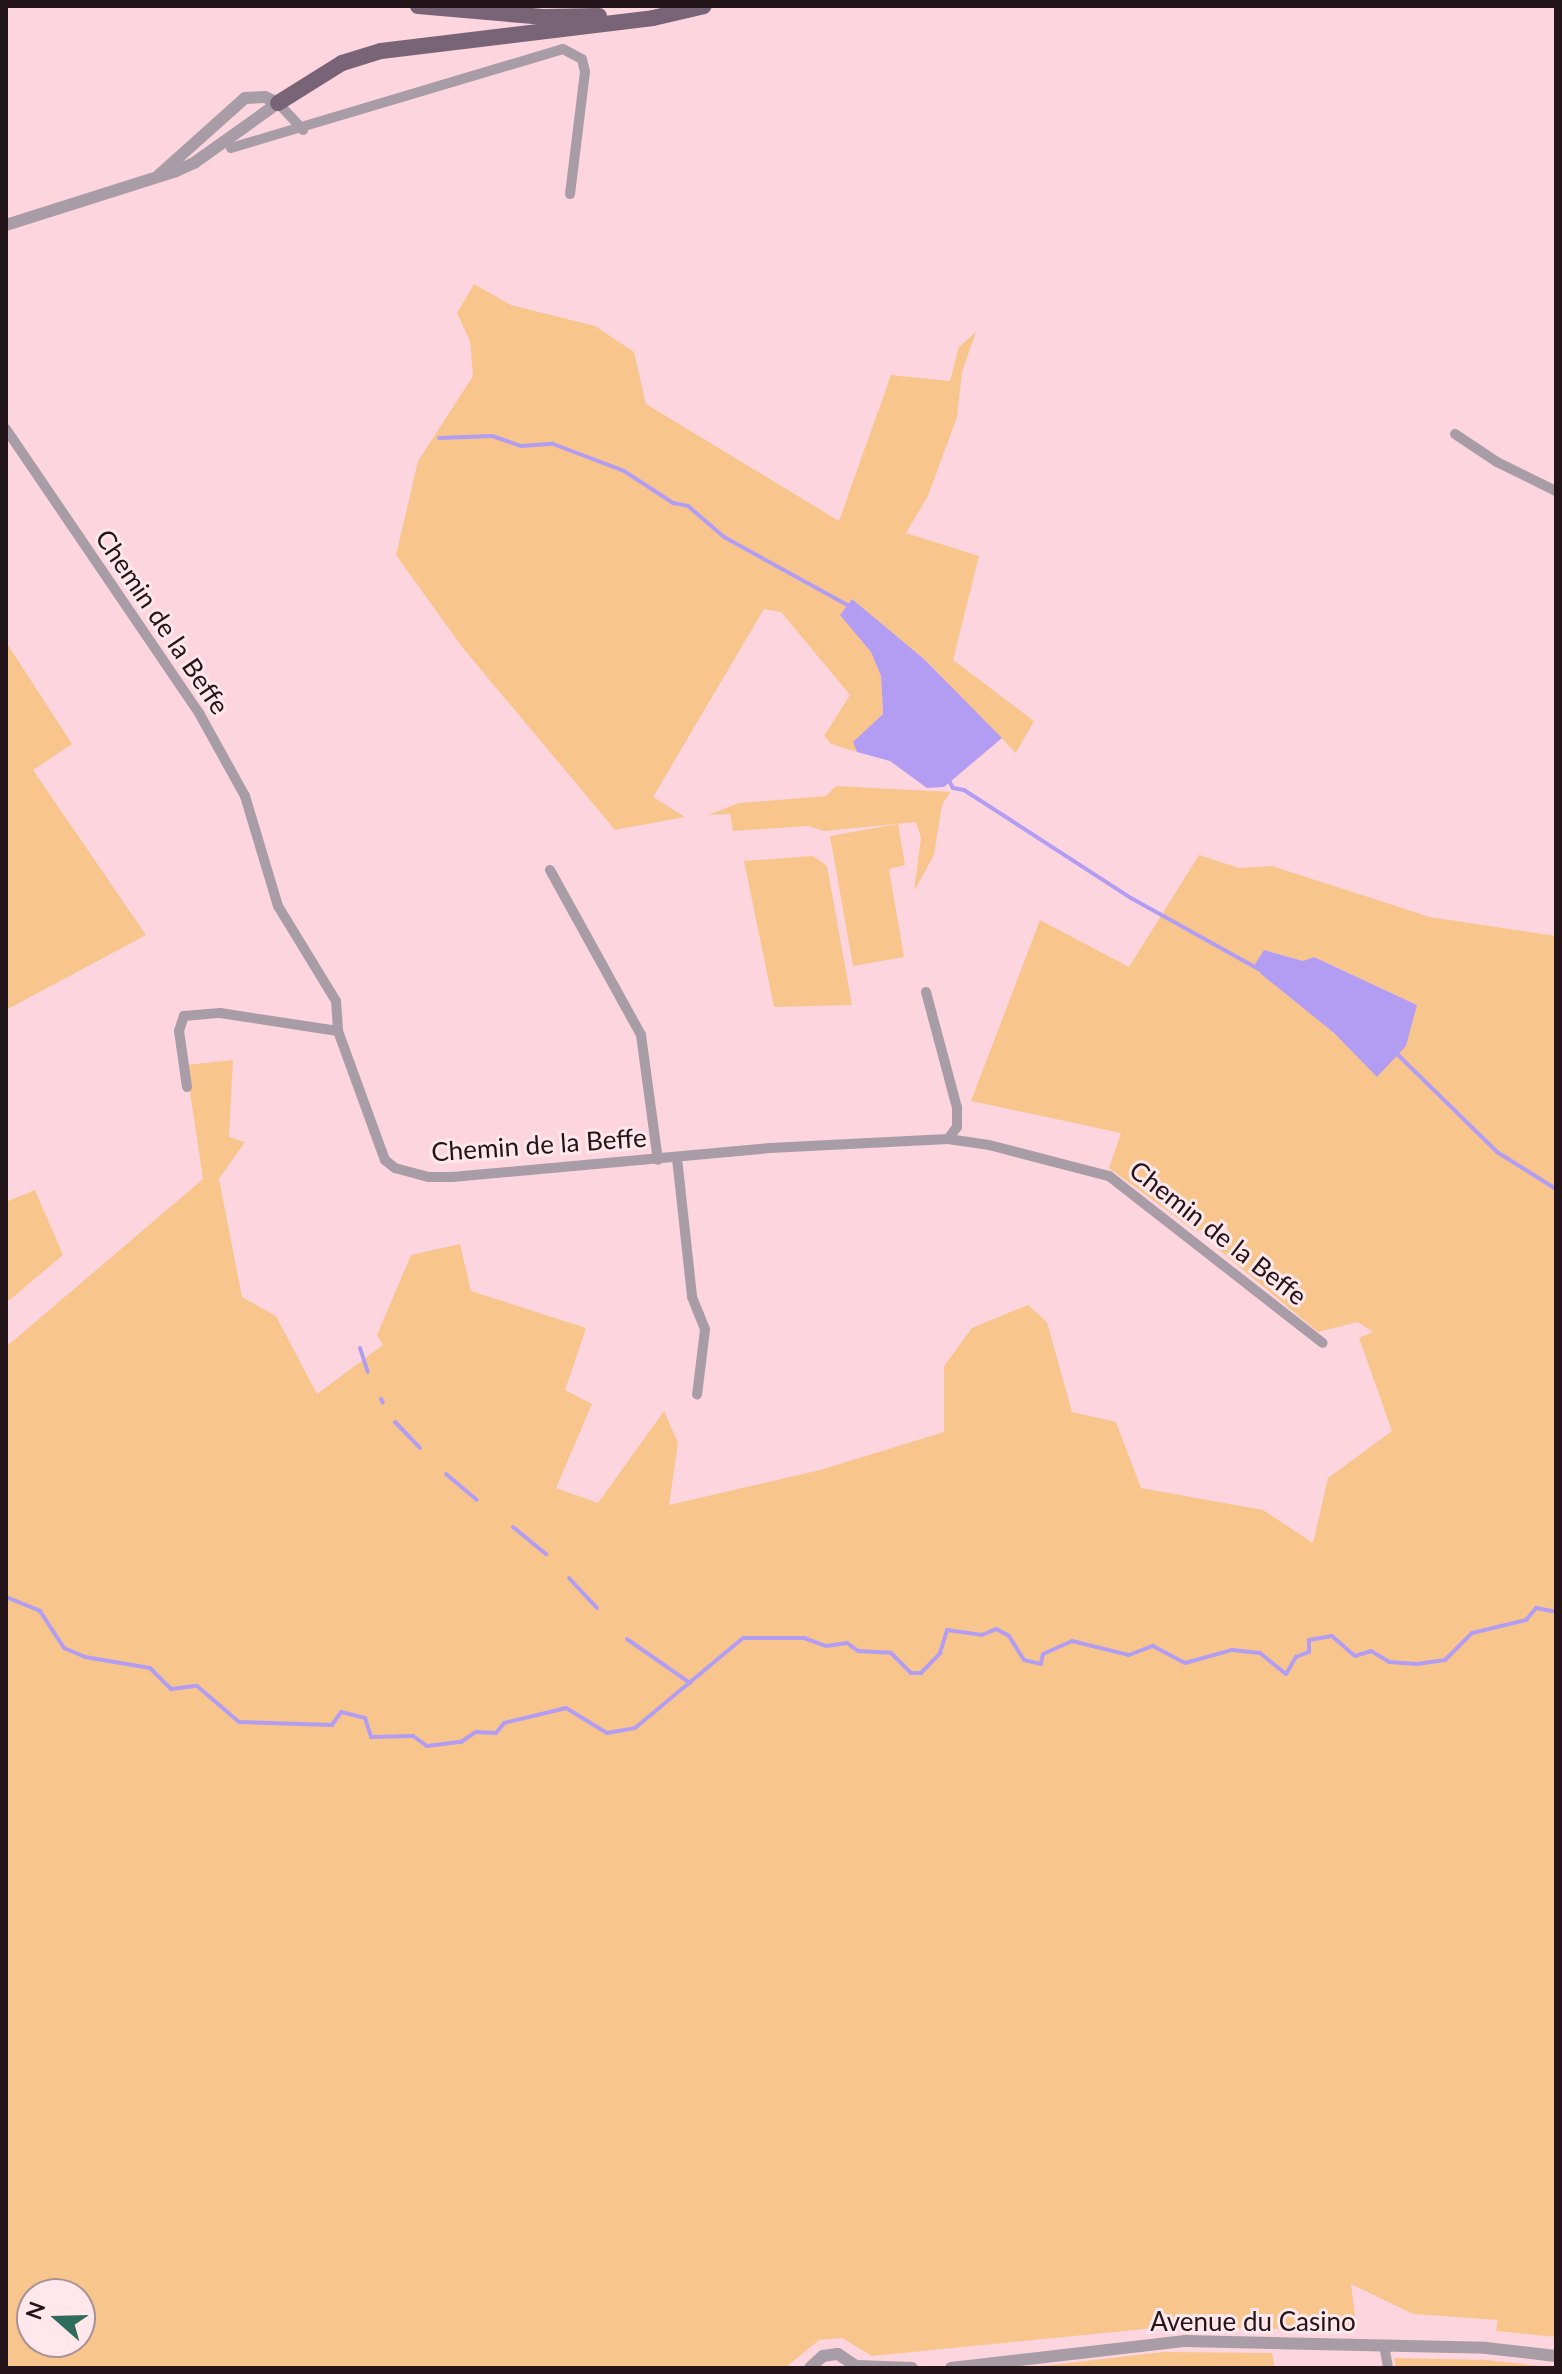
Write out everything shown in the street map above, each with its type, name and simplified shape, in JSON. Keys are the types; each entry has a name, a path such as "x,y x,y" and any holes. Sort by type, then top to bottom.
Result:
{"main road":[{"path":"418,6 543,17 680,6"},
{"path":"429,6 450,11"},
{"path":"278,103 342,63 381,51 653,18 704,6"}],"street":[{"path":"231,148 302,129 547,50 573,52 582,59 585,72 570,194"},
{"path":"159,175 245,98 265,97 278,103 302,129"},
{"path":"6,225 194,163 278,103"},
{"name":"Chemin de la Beffe","path":"6,429 220,750 252,816 278,906 336,1001 338,1031 385,1160 395,1168 429,1177 452,1177 658,1160 743,1149 948,1139 1109,1176 1323,1343"},
{"path":"1455,434 1497,462 1556,491"},
{"path":"550,870 641,1035 658,1160"},
{"path":"926,992 957,1108 957,1127 948,1139"},
{"path":"187,1087 179,1031 184,1016 220,1013 338,1031"},
{"path":"677,1158 692,1297 705,1330 697,1395"},
{"name":"Avenue du Casino","path":"951,2368 1185,2341 1384,2345 1556,2356"},
{"path":"1384,2345 1388,2368"},
{"path":"810,2368 831,2354 846,2356 858,2367 912,2368"}],"shaded area":[{"path":"474,284 511,305 595,326 634,352 646,404 839,521 891,375 950,381 959,347 976,332 962,372 957,417 928,496 906,533 979,556 953,660 1034,721 1016,753 924,659 852,599 841,615 871,652 881,676 883,714 854,742 857,752 831,744 824,736 850,695 781,612 764,609 653,797 685,817 615,830 462,647 396,555 418,461 473,376 470,341 457,313"},
{"path":"852,599 924,659 1002,738 944,787 927,788 890,761 857,752 853,742 883,714 881,676 871,652 840,615"},
{"path":"6,642 72,744 33,770 146,935 6,1010"},
{"path":"836,786 950,792 942,805 934,855 914,891 921,838 916,822 824,831 808,826 733,831 730,814 708,815 739,803 826,796"},
{"path":"898,824 905,865 889,869 904,957 853,966 830,836"},
{"path":"1199,855 1239,868 1272,866 1430,917 1556,936 1556,2337 1496,2331 1498,2320 1413,2314 1351,2284 1357,2330 1164,2327 872,2356 842,2338 819,2340 785,2368 6,2368 6,1347 203,1179 186,1065 233,1060 229,1137 245,1142 219,1179 242,1297 276,1316 317,1394 383,1345 377,1335 411,1255 460,1244 471,1291 586,1328 565,1390 592,1404 556,1488 598,1503 664,1411 678,1443 669,1505 820,1470 944,1432 944,1366 972,1328 1028,1305 1047,1322 1072,1412 1116,1422 1141,1488 1263,1510 1313,1543 1328,1478 1392,1431 1359,1338 1373,1332 1358,1322 1318,1332 1217,1248 1232,1245 1226,1224 1195,1231 1109,1168 1121,1133 971,1101 1040,920 1129,967","holes":["1264,950 1303,961 1314,957 1417,1005 1377,1076 1334,1033 1261,974 1255,964"]},
{"path":"813,856 827,866 852,1005 774,1007 744,861"},
{"path":"1264,950 1303,961 1314,957 1417,1005 1406,1046 1377,1077 1334,1033 1261,974 1255,964"},
{"path":"35,1190 63,1255 6,1303 6,1202"},
{"path":"1163,2352 1272,2353 1275,2368 1043,2366"},
{"path":"1394,2358 1488,2360 1556,2368 1396,2368"}],"waterway":[{"path":"439,438 492,436 521,446 553,444 624,471 673,503 688,506 724,537 851,607"},
{"path":"948,779 953,788 964,790 1131,898 1262,971"},
{"path":"1395,1052 1497,1152 1556,1189"},
{"path":"360,1348 368,1372"},
{"path":"381,1399 383,1403"},
{"path":"395,1422 420,1448"},
{"path":"446,1474 477,1500"},
{"path":"513,1527 546,1554"},
{"path":"569,1578 597,1608"},
{"path":"6,1597 40,1611 64,1648 85,1657 150,1668 171,1689 197,1686 239,1722 332,1725 341,1712 365,1718 371,1737 413,1736 427,1746 461,1742 476,1732 496,1733 504,1723 566,1708 607,1733 635,1728 743,1638 804,1638 826,1646 847,1643 858,1651 891,1653 911,1673 921,1673 940,1653 947,1630 982,1635 996,1629 1009,1636 1024,1660 1041,1664 1043,1654 1072,1641 1129,1655 1153,1646 1185,1663 1232,1650 1260,1653 1286,1674 1296,1657 1309,1652 1309,1640 1332,1636 1355,1656 1371,1651 1389,1662 1417,1664 1445,1660 1472,1633 1526,1620 1536,1608 1556,1612"},
{"path":"627,1639 690,1683"}]}
